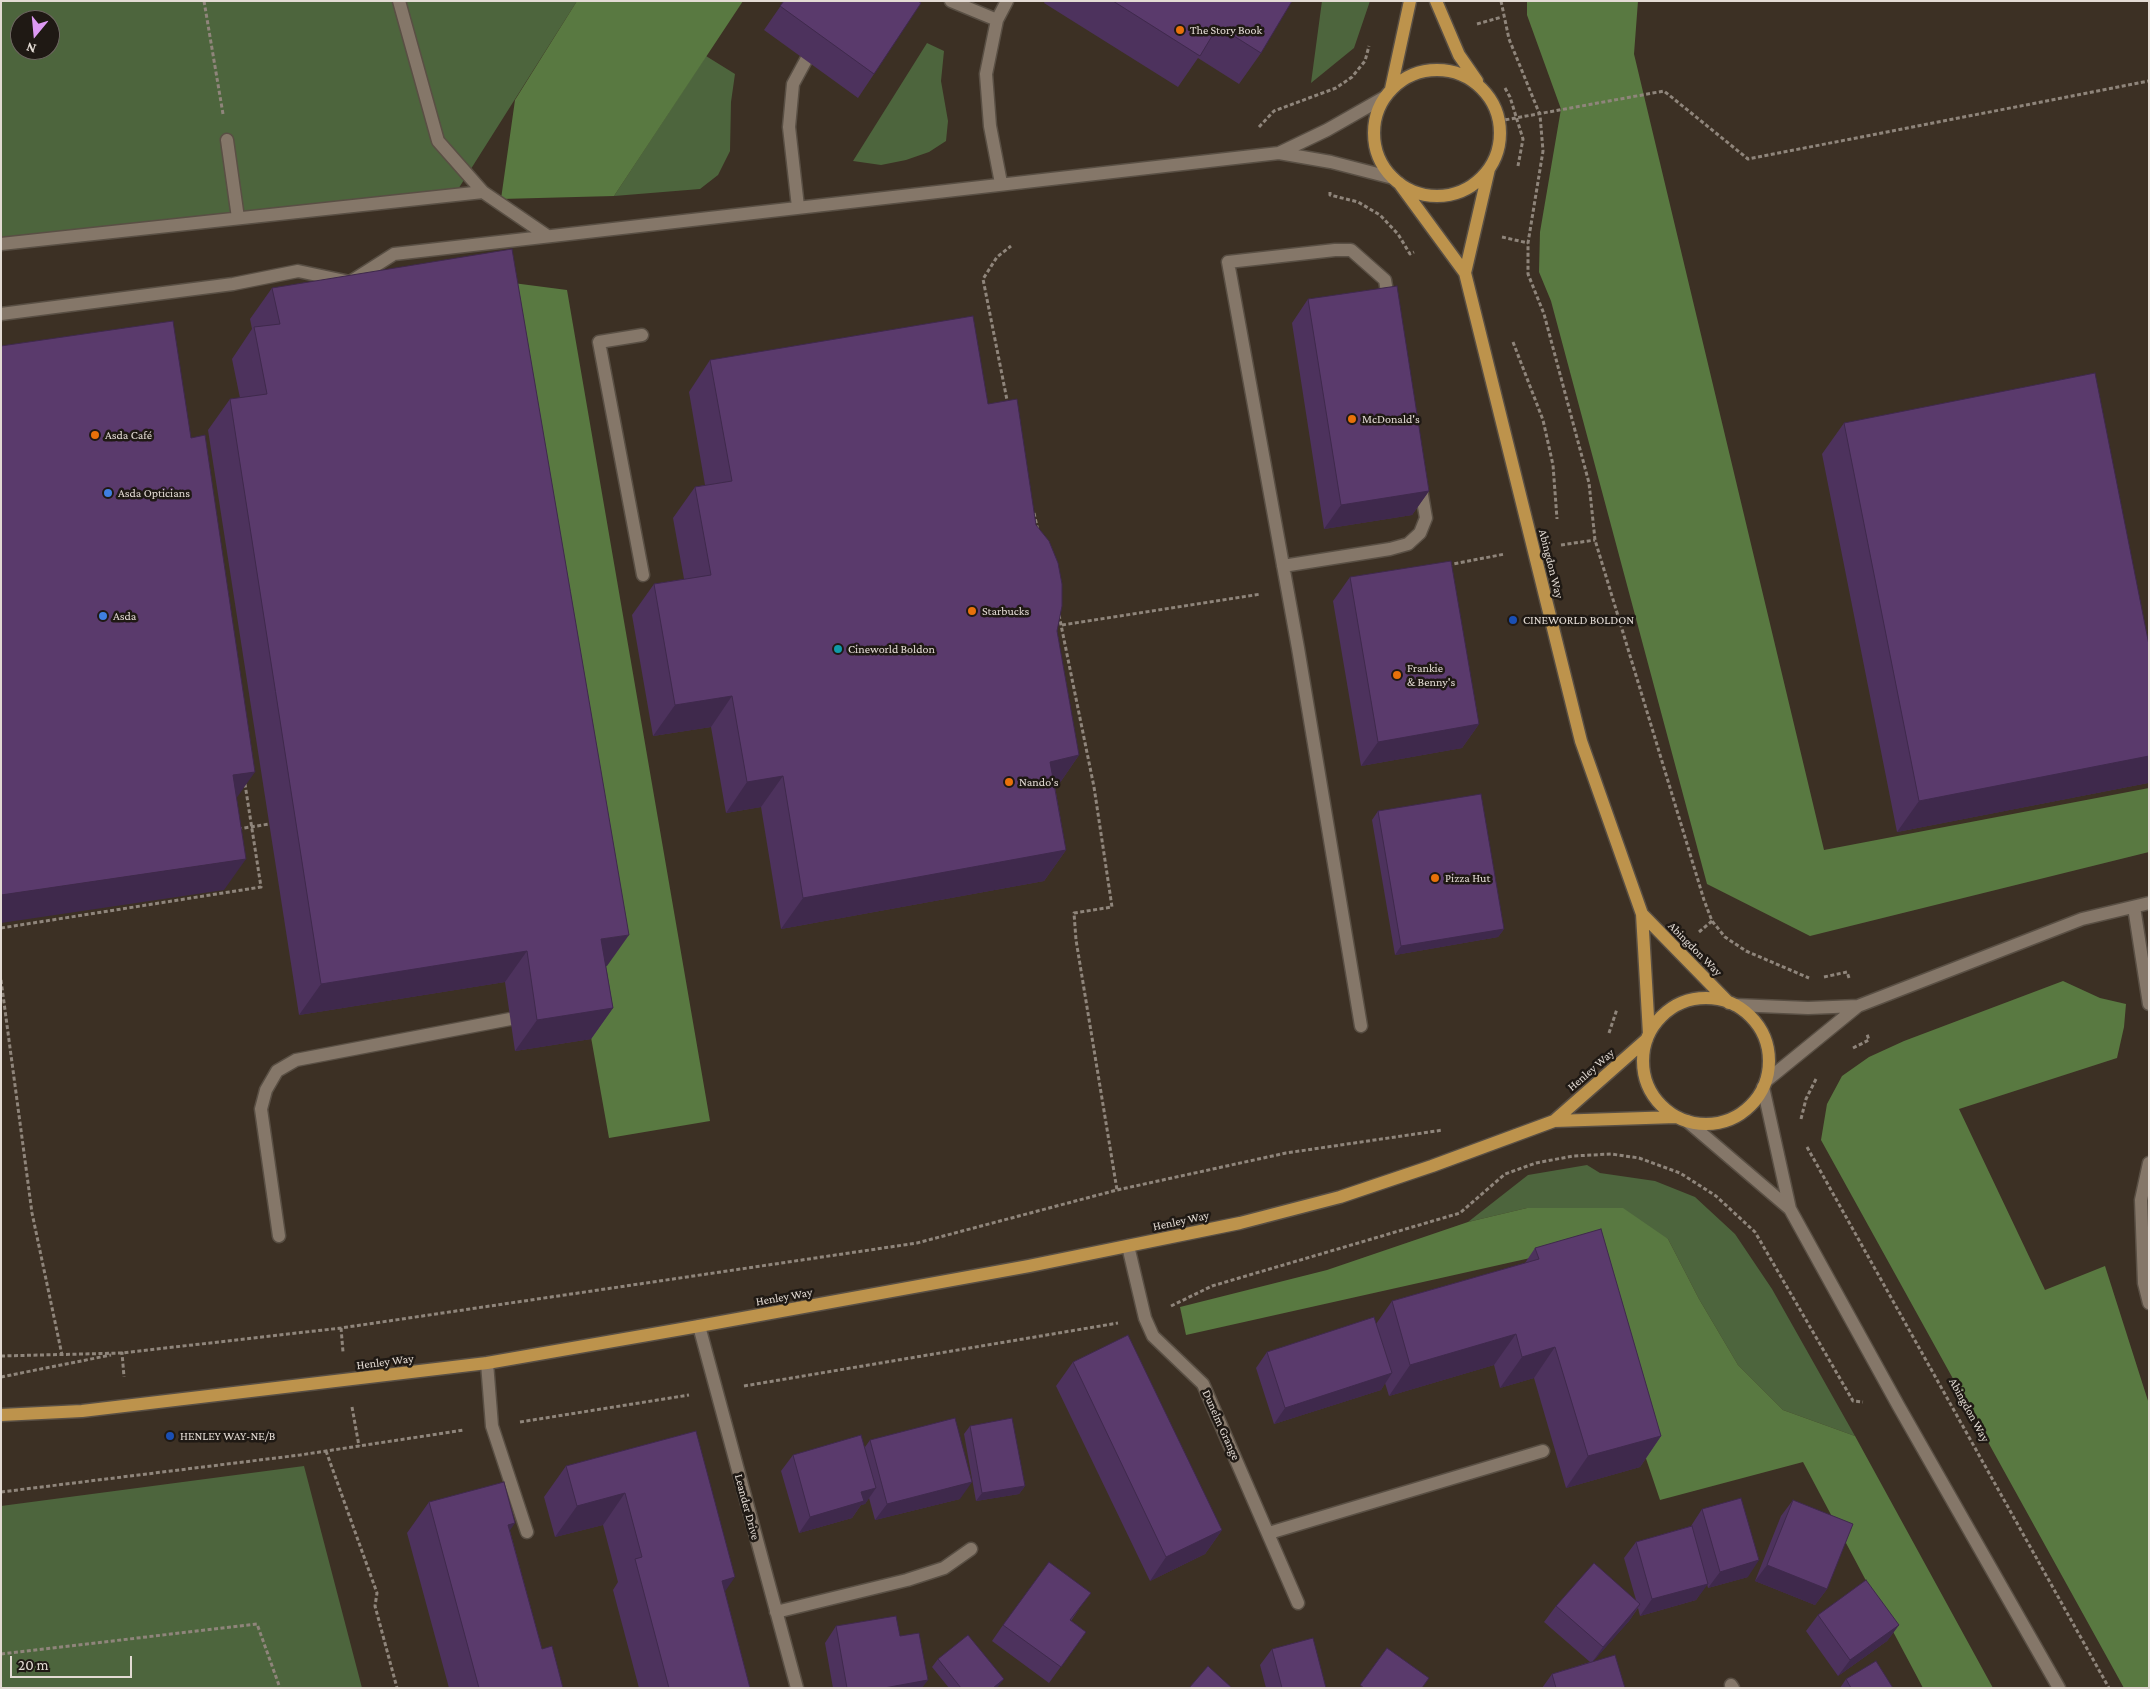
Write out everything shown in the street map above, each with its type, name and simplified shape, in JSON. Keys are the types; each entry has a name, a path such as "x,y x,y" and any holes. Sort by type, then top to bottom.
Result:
{"main road":[{"name":"Abingdon Way","path":"1410,1 1388,93 1375,121 1375,148 1381,164 1396,181 1464,273 1581,741 1642,914 1648,1036"},
{"name":"Abingdon Way","path":"1396,181 1417,193 1437,196 1457,193 1475,183 1489,168 1497,154 1500,137 1499,121 1493,104 1459,55 1436,1"},
{"name":"Abingdon Way","path":"1388,93 1407,77 1426,70 1447,70 1466,77 1483,90"},
{"name":"Abingdon Way","path":"1464,273 1489,168"},
{"name":"Abingdon Way","path":"1642,914 1732,1004"},
{"path":"1711,998 1732,1004 1749,1016 1760,1029 1767,1046 1769,1063 1765,1084 1754,1103 1732,1119 1705,1125 1682,1119 1661,1106 1650,1092 1644,1075 1643,1057 1648,1036 1660,1018 1675,1007 1692,1000 1711,998"},
{"name":"Henley Way","path":"1554,1121 1648,1036"},
{"name":"Henley Way","path":"1,1415 128,1406 487,1363 699,1326 1128,1246 1240,1223 1340,1196 1432,1166 1554,1121 1682,1119"}],"street":[{"path":"399,1 438,141 483,192 546,236"},
{"path":"951,1 997,20"},
{"path":"1001,183 990,126 986,74 997,20 1007,1"},
{"path":"798,207 789,126 794,84 806,60"},
{"path":"1,314 233,284 298,271 350,282 394,254 1279,152 1327,130 1388,93"},
{"path":"227,140 238,218"},
{"path":"1279,152 1331,162 1396,181"},
{"path":"1,244 483,192"},
{"path":"1361,1026 1283,566 1228,262 1335,250 1351,250 1385,280 1392,318"},
{"path":"350,282 350,296"},
{"path":"642,335 599,342 644,576"},
{"path":"1283,566 1390,549 1408,544 1420,533 1426,518 1418,470"},
{"path":"2059,1688 1898,1405 1790,1209 1765,1084 1858,1006 2082,919 2149,903"},
{"path":"2134,907 2149,1004"},
{"path":"1732,1004 1808,1008 1858,1006"},
{"path":"279,1236 261,1109 266,1090 277,1071 296,1060 543,1013"},
{"path":"1682,1119 1790,1209"},
{"path":"2149,1163 2141,1200 2144,1283 2149,1303"},
{"name":"Dunelm Grange","path":"1128,1246 1145,1318 1153,1336 1203,1384 1298,1602"},
{"name":"Leander Drive","path":"699,1326 797,1688"},
{"path":"487,1363 492,1426 527,1532"},
{"path":"1269,1533 1543,1451"},
{"path":"776,1612 907,1580 944,1568 971,1549"}],"path":[{"path":"204,1 227,140"},
{"path":"1501,1 1509,39 1540,115 1542,151 1528,244 1528,274 1544,314 1589,483 1595,540 1698,882 1712,921 1725,938 1746,951 1812,980 1804,980"},
{"path":"1231,158 1274,110 1313,98 1336,88 1352,77 1365,61 1372,37"},
{"path":"1500,80 1510,96 1523,140 1518,168"},
{"path":"1499,121 1664,91 1748,159 2149,81"},
{"path":"1330,195 1358,202 1380,215 1398,234 1410,254"},
{"path":"1008,409 983,279 997,257 1011,246"},
{"path":"1512,338 1543,420 1553,465 1558,527"},
{"path":"1031,503 1041,541"},
{"path":"1558,536 1559,555"},
{"path":"1559,545 1595,540"},
{"path":"1057,606 1094,787 1112,907 1074,912 1076,940 1117,1190"},
{"path":"1,928 261,886 245,780"},
{"path":"234,830 269,824"},
{"path":"1821,978 1847,972"},
{"path":"1,980 32,1214 62,1356"},
{"path":"1608,1035 1618,1002"},
{"path":"1852,1049 1869,1040"},
{"path":"1801,1122 1806,1099 1821,1074"},
{"path":"1,1356 62,1356 122,1353 341,1328 917,1243 1117,1190 1286,1153 1447,1129"},
{"name":"Abingdon Way","path":"1806,1144 2109,1688"},
{"path":"1,1492 326,1450 492,1426 716,1391 1145,1318 1212,1286 1460,1213 1505,1174 1536,1163 1573,1156 1611,1154 1639,1158 1680,1173 1716,1196 1755,1232 1853,1401 1898,1405"},
{"path":"1,1377 122,1353"},
{"path":"122,1353 128,1406"},
{"path":"326,1450 376,1593 375,1606 398,1688"},
{"path":"1,1654 257,1624 280,1688"}],"green space":[{"path":"1,1 577,1 450,202 1,241"},
{"path":"577,1 743,1 614,196 501,199 515,100"},
{"path":"1322,1 1370,1 1354,48 1311,83"},
{"path":"1527,1 1638,1 1634,54 1824,850 2149,788 2149,852 1810,936 1707,884 1551,301 1539,272 1540,232 1561,109 1527,15"},
{"path":"927,43 944,51 941,81 948,121 946,141 929,152 906,160 881,165 853,161"},
{"path":"706,56 735,74 731,102 730,151 718,175 700,189 614,196"},
{"path":"490,280 567,290 710,1121 609,1138 579,970 607,966"},
{"path":"2063,981 2100,998 2126,1004 2124,1027 2117,1058 1959,1109 2045,1290 2105,1266 2149,1404 2149,1688 2124,1688 1821,1140 1827,1104 1842,1076 1869,1057 1904,1041"},
{"path":"1587,1165 1600,1173 1655,1181 1695,1197 1735,1234 1772,1289 1855,1436 1783,1410 1738,1365 1699,1299 1668,1239 1527,1208 1468,1222 1528,1175"},
{"path":"1527,1208 1623,1208 1668,1239 1699,1299 1738,1365 1783,1410 1855,1436 1993,1688 1923,1688 1803,1462 1660,1500 1575,1248 1186,1335 1180,1307 1327,1270 1468,1222"},
{"path":"304,1466 362,1688 1,1688 1,1506"}],"building":[{"path":"784,1 918,1 921,3 874,74 780,6"},
{"path":"1113,1 1292,1 1261,53 1218,26 1200,56"},
{"path":"512,249 629,935 601,939 613,1008 537,1020 527,951 321,984 230,399 267,394 254,327 280,324 272,288"},
{"name":"McDonald's","path":"1397,286 1429,491 1341,505 1308,299"},
{"name":"Cineworld Boldon","path":"973,316 988,404 1017,399 1036,525 1049,541 1058,563 1062,584 1062,606 1057,631 1079,755 1050,762 1066,850 803,898 783,776 747,782 732,696 675,705 654,584 711,575 695,487 732,481 710,360"},
{"name":"Asda","path":"173,321 191,438 205,435 255,772 233,775 246,859 1,895 1,346"},
{"path":"2095,373 2149,645 2149,756 1919,801 1844,423"},
{"name":"Frankie & Benny's","path":"1451,561 1479,724 1378,742 1350,577"},
{"name":"Pizza Hut","path":"1481,794 1504,929 1401,946 1378,811"},
{"path":"1601,1229 1661,1436 1588,1456 1555,1347 1522,1357 1516,1334 1410,1365 1392,1301 1539,1259 1535,1248"},
{"path":"1374,1317 1392,1373 1285,1408 1267,1352"},
{"path":"1128,1335 1222,1530 1166,1557 1073,1362"},
{"path":"955,1418 972,1482 887,1504 870,1440"},
{"path":"1012,1418 1025,1486 982,1493 970,1426"},
{"path":"696,1431 735,1577 722,1581 750,1688 669,1688 635,1559 642,1557 625,1493 577,1506 566,1466"},
{"path":"861,1435 876,1488 861,1492 864,1501 810,1517 793,1455"},
{"path":"504,1482 515,1523 508,1525 542,1649 552,1646 563,1688 479,1688 429,1502"},
{"path":"1741,1498 1759,1560 1720,1572 1702,1509"},
{"path":"1793,1500 1853,1524 1827,1589 1767,1565"},
{"path":"1692,1526 1708,1584 1652,1599 1636,1542"},
{"path":"1049,1562 1091,1593 1070,1620 1086,1632 1061,1667 1003,1625"},
{"path":"1594,1563 1640,1604 1603,1647 1556,1606"},
{"path":"1866,1580 1899,1625 1850,1660 1818,1615"},
{"path":"896,1616 900,1636 919,1633 928,1680 884,1688 847,1688 836,1626"},
{"path":"968,1635 1004,1679 993,1688 961,1688 938,1659"},
{"path":"1313,1638 1326,1688 1282,1688 1272,1649"},
{"path":"1387,1648 1429,1678 1422,1688 1364,1688 1360,1685"},
{"path":"1615,1655 1625,1688 1556,1688 1552,1674"},
{"path":"1876,1661 1893,1688 1851,1688 1846,1679"},
{"path":"1208,1666 1232,1688 1189,1688"}],"place":[{"name":"The Story Book","path":"1180,30"},
{"name":"McDonald's","path":"1352,419"},
{"name":"Asda Café","path":"95,435"},
{"name":"Asda Opticians","path":"108,493"},
{"name":"Starbucks","path":"972,611"},
{"name":"Asda","path":"103,616"},
{"name":"CINEWORLD BOLDON","path":"1513,620"},
{"name":"Cineworld Boldon","path":"838,649"},
{"name":"Frankie & Benny's","path":"1397,675"},
{"name":"Nando's","path":"1009,782"},
{"name":"Pizza Hut","path":"1435,878"},
{"name":"HENLEY WAY-NE/B","path":"170,1436"}]}
